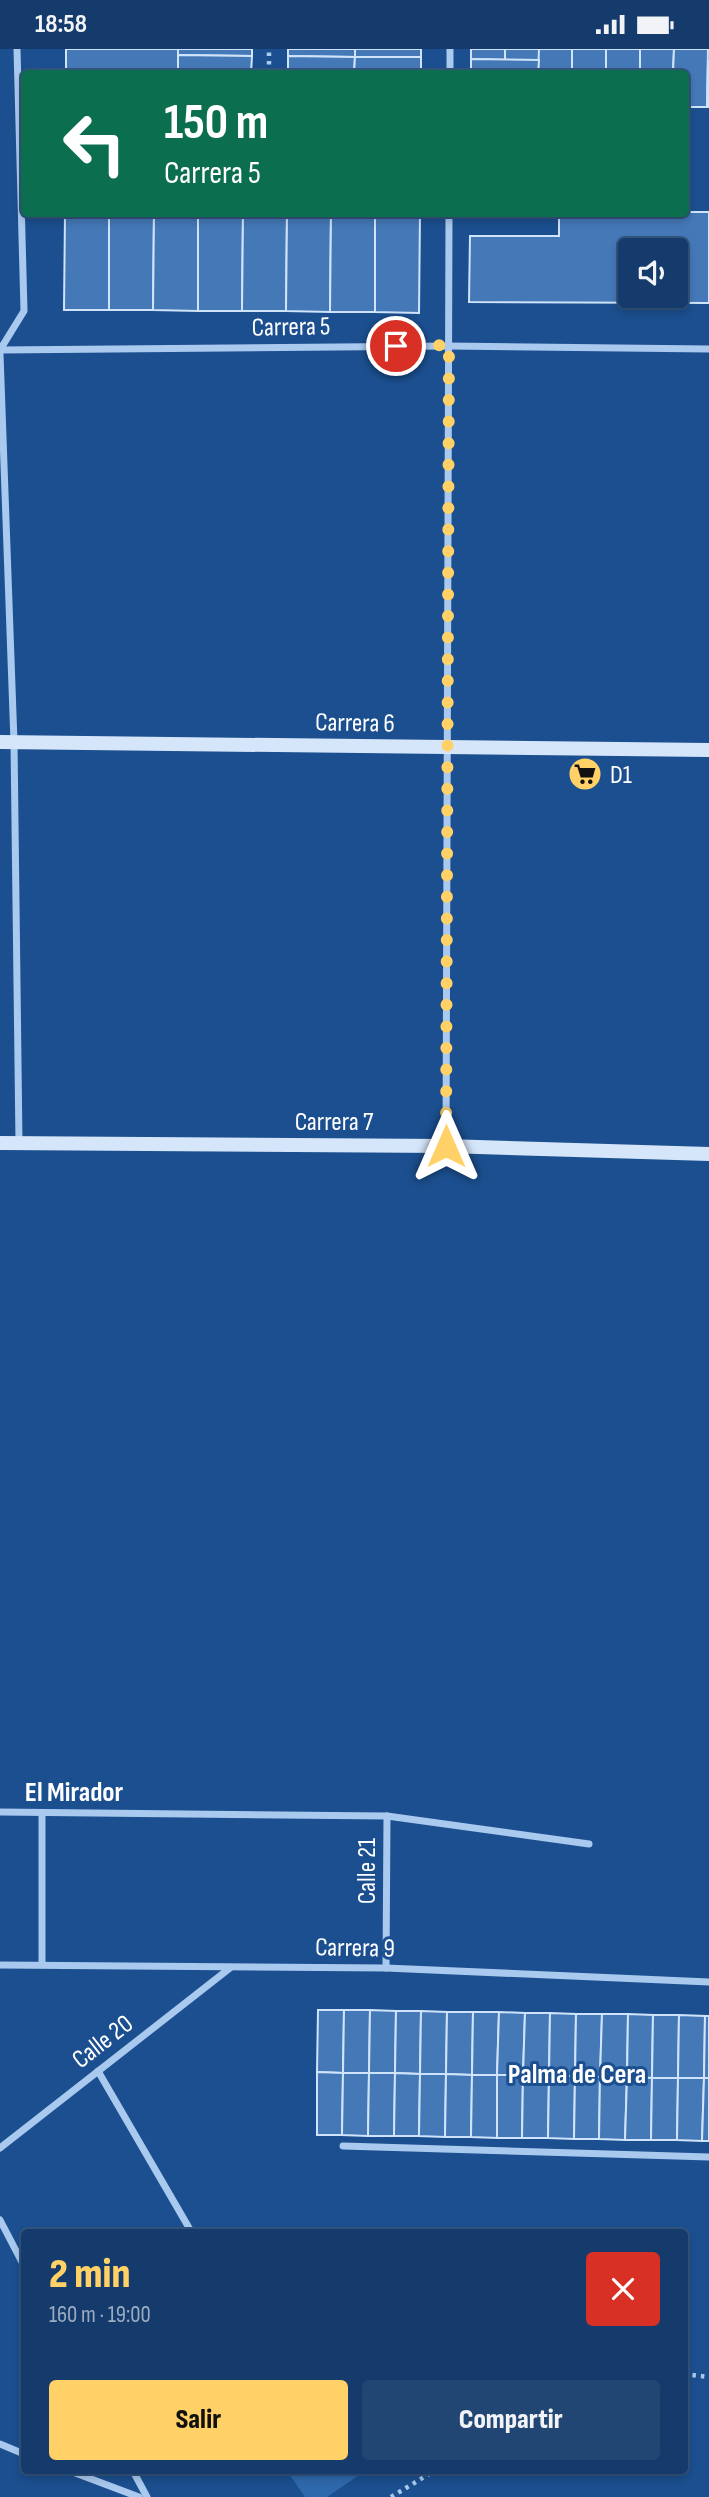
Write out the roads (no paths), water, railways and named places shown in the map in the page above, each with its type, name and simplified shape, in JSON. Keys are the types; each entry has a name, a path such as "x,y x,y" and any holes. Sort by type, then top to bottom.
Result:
{"main road":[{"name":"Carrera 6","path":"7,742 709,750"},
{"name":"Carrera 7","path":"0,1143 446,1146 709,1154"}],"street":[{"path":"17,49 21,199"},
{"path":"450,49 450,70"},
{"path":"19,1143 7,742 0,351 24,311 21,217"},
{"path":"446,1146 450,217"},
{"name":"Carrera 5","path":"0,351 449,345 709,349"},
{"path":"0,1812 387,1816 589,1844"},
{"path":"42,1813 42,1964"},
{"name":"Calle 21","path":"386,1968 387,1816"},
{"name":"Carrera 9","path":"0,1965 386,1968 709,1982"},
{"name":"Calle 20","path":"0,2148 230,1967"},
{"path":"98,2071 190,2229"},
{"path":"343,2146 709,2157"},
{"path":"0,2220 21,2260"},
{"path":"0,2444 21,2452"},
{"path":"79,2474 139,2497"},
{"path":"135,2474 147,2497"}],"place":[{"name":"D1","path":"585,774"}],"district":[{"name":"El Mirador","path":"74,1791"},
{"name":"Palma de Cera","path":"577,2073"}]}
